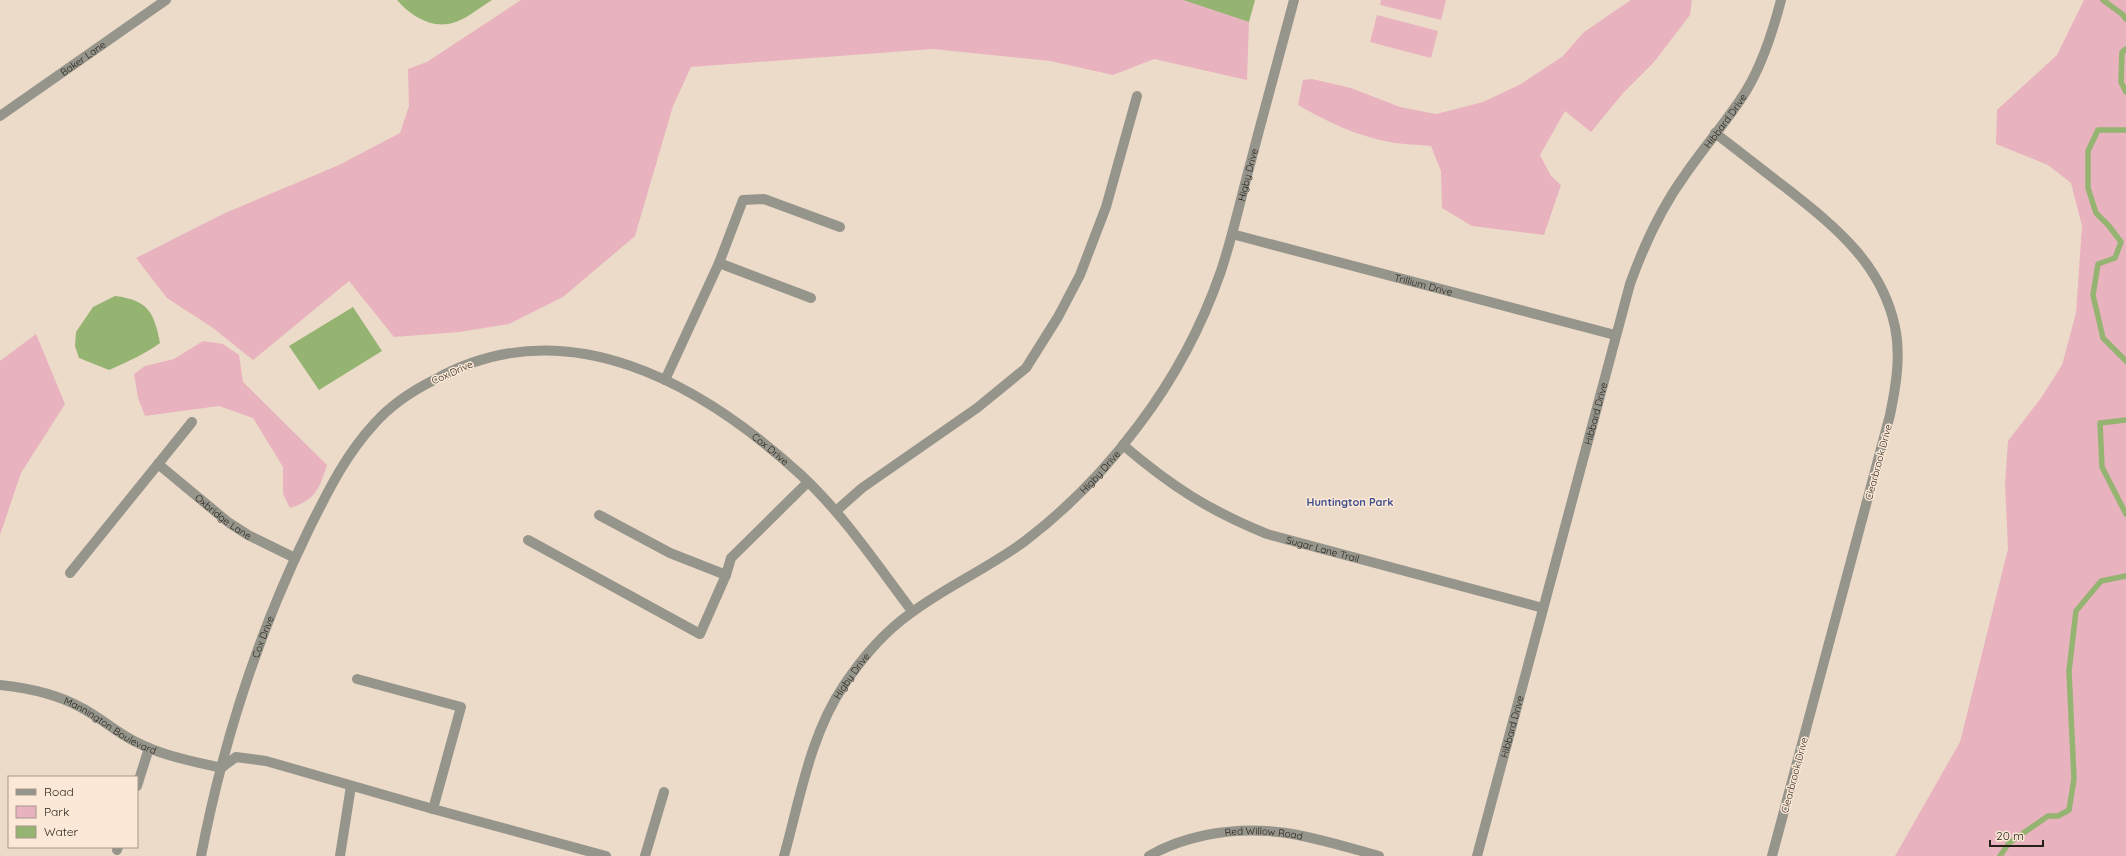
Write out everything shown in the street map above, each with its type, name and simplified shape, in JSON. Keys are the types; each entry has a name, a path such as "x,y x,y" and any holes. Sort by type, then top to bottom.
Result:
{"street":[{"name":"Baker Lane","path":"0,116 166,0"},
{"name":"Higby Drive","path":"784,856 809,763 824,722 842,687 861,661 885,634 912,611 1025,541 1063,508 1094,478 1123,445 1167,384 1192,340 1220,272 1232,234 1294,0"},
{"name":"Hibbard Drive","path":"1477,856 1615,335 1630,284 1651,232 1684,176 1746,91 1756,72 1771,36 1781,0"},
{"path":"836,511 862,488 977,408 1026,368 1058,317 1080,275 1106,206 1137,96"},
{"name":"Clearbrook Drive","path":"1715,133 1829,221 1860,254 1876,276 1888,301 1895,328 1897,356 1896,386 1890,415 1772,856"},
{"path":"665,380 719,263 743,200 764,199 840,227"},
{"name":"Trillium Drive","path":"1232,234 1615,335"},
{"path":"719,263 811,298"},
{"name":"Cox Drive","path":"201,856 232,726 254,659 295,558 332,483 353,450 374,423 414,390 449,371 482,358 514,352 550,350 585,353 620,361 665,380 708,404 733,420 776,453 808,482 836,511 912,611"},
{"path":"70,573 192,422"},
{"name":"Sugar Lane Trail","path":"1123,445 1182,492 1234,520 1267,534 1543,608"},
{"name":"Oxbridge Lane","path":"158,464 228,522 248,535 295,558"},
{"path":"528,540 700,634 726,576 731,558 808,482"},
{"path":"599,515 670,553 726,576"},
{"path":"357,679 461,707 433,809"},
{"name":"Mannington Boulevard","path":"0,685 35,690 60,697 82,708 136,742 149,748 165,754 221,768"},
{"path":"138,783 149,748"},
{"path":"221,768 236,757 266,761 350,786 606,856"},
{"path":"340,856 350,786"},
{"path":"646,856 664,792"},
{"name":"Red Willow Road","path":"1149,856 1193,838 1225,832 1260,829 1301,834 1379,856"}],"green space":[{"path":"521,0 1183,0 1249,22 1247,80 1154,59 1113,75 1050,61 933,49 691,67 673,106 635,236 563,297 509,324 459,332 394,337 349,281 253,360 213,328 167,298 136,258 225,213 339,165 400,133 409,106 408,69 427,62"},
{"path":"1381,0 1446,0 1441,20 1380,5"},
{"path":"1631,0 1692,0 1690,15 1654,62 1624,92 1591,132 1565,111 1540,155 1551,176 1561,185 1544,235 1472,226 1442,208 1441,171 1431,146 1395,143 1366,136 1331,123 1298,105 1303,80 1312,79 1351,88 1400,107 1436,114 1483,102 1519,85 1562,57 1584,32"},
{"path":"2084,0 2126,0 2126,856 1895,856 1960,742 2008,549 2005,484 2008,441 2041,398 2062,365 2076,313 2082,226 2071,183 2048,165 1996,144 1997,110 2057,55"},
{"path":"1377,15 1438,31 1431,58 1370,42"},
{"path":"36,334 65,404 21,473 0,535 0,361"},
{"path":"203,341 223,344 239,355 243,382 327,465 315,493 305,501 290,508 283,494 283,467 253,418 219,406 145,416 138,398 134,374 145,366 174,359"}],"water":[{"path":"397,0 492,0 459,21 441,24 426,21 413,15"},
{"path":"1183,0 1255,0 1249,22"},
{"path":"115,296 135,301 148,309 155,323 160,343 129,361 109,370 79,358 75,346 76,332 93,307"},
{"path":"353,307 382,351 319,390 289,346"}],"waterway":[{"path":"2103,0 2122,14 2126,19"},
{"path":"2126,49 2122,52 2121,82 2126,92"},
{"path":"2126,130 2098,130 2088,151 2088,188 2096,213 2109,226 2121,242 2115,258 2098,264 2093,295 2103,338 2126,361"},
{"path":"2126,420 2100,423 2102,467 2126,514"},
{"path":"2000,856 2009,843 2048,816 2058,816 2069,810 2074,779 2069,671 2076,611 2101,581 2126,576"}],"district":[{"name":"Huntington Park","path":"1350,502"}]}
